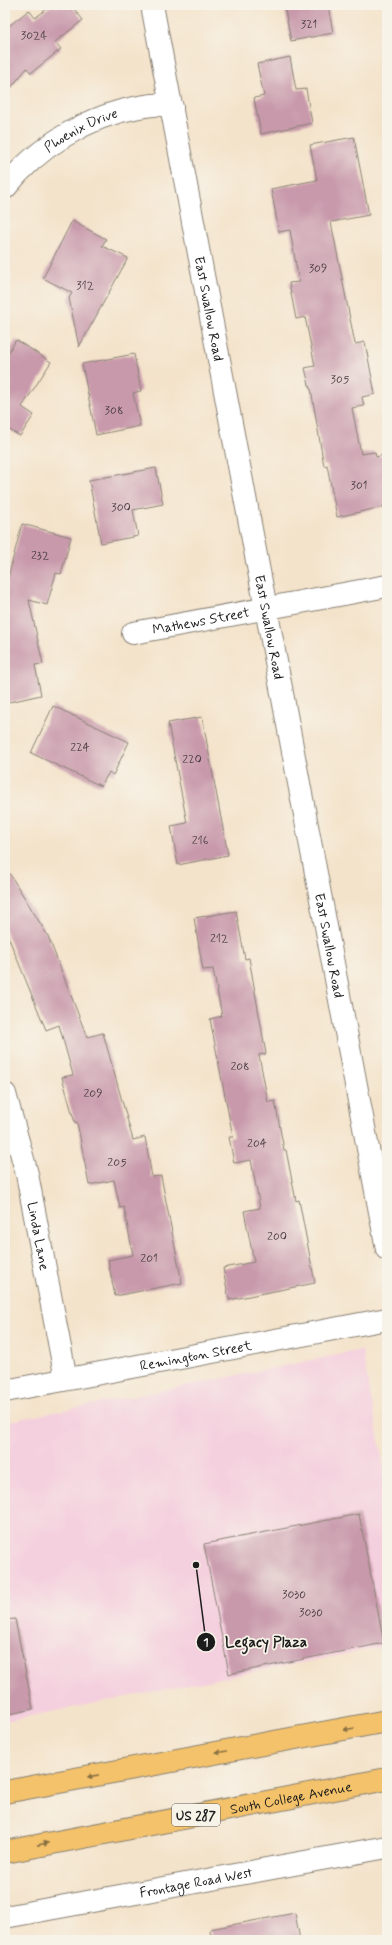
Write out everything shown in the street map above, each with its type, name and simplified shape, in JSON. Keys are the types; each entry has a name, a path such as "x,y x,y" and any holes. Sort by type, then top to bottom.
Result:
{"highway":[{"path":"5,1792 387,1721"},
{"name":"South College Avenue","path":"5,1852 387,1779"}],"street":[{"name":"East Swallow Road","path":"152,5 387,1249"},
{"name":"Phoenix Drive","path":"5,188 12,179 42,151 69,133 98,119 129,109 161,104 172,107"},
{"name":"Mathews Street","path":"133,633 387,586"},
{"name":"Linda Lane","path":"5,1094 27,1174 66,1379"},
{"name":"Remington Street","path":"5,1391 387,1319"},
{"name":"Frontage Road West","path":"5,1917 387,1847"}],"shaded area":[{"path":"362,1350 387,1484 387,1646 5,1721 5,1422"}],"building":[{"path":"52,5 71,5 83,20 55,42 61,49 31,73 27,68 5,95 5,29 29,10 35,18"},
{"path":"284,5 328,5 333,33 291,41"},
{"path":"290,57 296,90 306,89 312,123 261,134 254,98 264,96 257,64"},
{"path":"354,137 369,215 331,222 355,344 365,342 375,394 362,397 364,406 352,408 361,454 375,452 376,457 387,454 387,506 337,517 327,465 324,466 311,389 305,368 315,366 305,317 296,319 289,283 299,282 290,230 279,232 271,189 317,180 310,145"},
{"path":"72,221 106,239 102,246 128,258 79,347 69,298 72,293 43,278"},
{"path":"16,340 51,362 22,407 34,415 20,436 8,429 5,434 5,358"},
{"path":"134,354 141,391 133,393 140,426 96,435 82,364"},
{"path":"156,468 163,504 133,510 138,536 101,543 89,480"},
{"path":"22,524 71,537 61,574 56,573 47,605 29,600 43,664 35,665 41,695 5,703 5,589"},
{"path":"53,706 129,742 113,775 109,772 101,786 31,753"},
{"path":"202,717 228,855 178,865 171,826 187,823 168,723"},
{"path":"5,866 48,936 87,1037 103,1033 133,1140 145,1137 152,1177 161,1176 182,1283 115,1296 108,1260 133,1255 124,1207 120,1208 114,1180 89,1185 77,1122 75,1123 62,1077 73,1075 59,1025 46,1030 5,929"},
{"path":"236,911 245,959 249,958 266,1054 259,1055 268,1102 275,1101 284,1150 286,1150 296,1201 299,1200 315,1283 229,1300 223,1268 254,1262 244,1211 260,1208 251,1160 234,1163 229,1137 233,1137 210,1019 222,1016 213,969 203,970 194,918"},
{"path":"359,1514 384,1643 229,1674 204,1544"},
{"path":"15,1619 33,1709 5,1715 5,1620"},
{"path":"295,1913 300,1940 211,1940 210,1929"}],"place":[{"name":"Legacy Plaza","path":"196,1565"}]}
